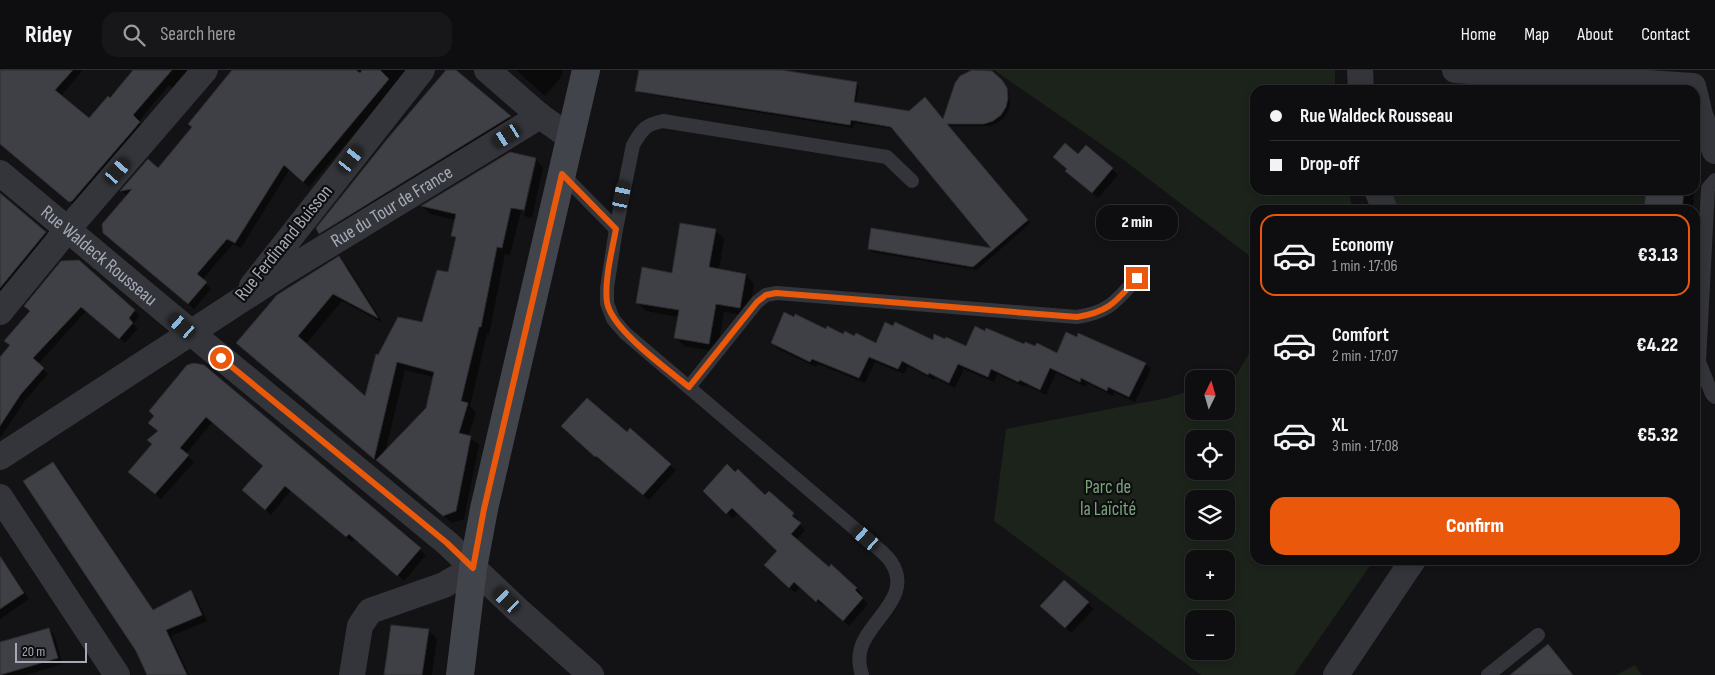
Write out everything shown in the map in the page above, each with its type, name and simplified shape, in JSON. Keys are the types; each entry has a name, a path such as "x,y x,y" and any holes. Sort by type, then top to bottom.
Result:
{"street":[{"path":"0,312 68,229 206,70"},
{"name":"Rue Ferdinand Buisson","path":"191,333 243,299 257,278 422,70"},
{"path":"487,70 540,116 571,138"},
{"path":"460,675 473,568 484,509 586,70"},
{"path":"1360,70 1361,85"},
{"path":"1455,70 1678,85"},
{"path":"1700,115 1715,150"},
{"name":"Rue du Tour de France","path":"243,299 540,116"},
{"name":"Rue Waldeck Rousseau","path":"0,173 447,543 591,675"},
{"path":"0,456 191,333"},
{"path":"0,496 117,675"},
{"path":"1336,675 1410,565"},
{"path":"352,675 360,626 370,611 444,585 473,568"}],"lane":[{"path":"862,675 859,664 861,647 894,599 896,573 892,562 625,333 613,319 607,303 607,288 616,229 633,145 649,124 663,122 887,157 912,181"},
{"path":"562,174 616,229"},
{"path":"1700,343 1708,188 1715,180"},
{"path":"689,387 757,302 766,295 776,293 1077,317 1090,315 1113,305 1137,278"},
{"path":"1700,364 1715,397"},
{"path":"1488,675 1538,636"}],"green space":[{"path":"994,70 1335,70 1335,85 1250,85 1250,195 1349,195 1352,205 1250,205 1250,256 1121,158"},
{"path":"1392,195 1646,195 1644,205 1397,205"},
{"name":"Parc de la Laïcité","path":"1250,352 1250,565 1371,565 1294,675 1201,675 994,521 1006,429 1167,398 1185,392 1185,420 1235,420 1235,375"},
{"path":"1635,665 1642,675 1616,675"}],"building":[{"path":"0,70 73,70 55,90 89,118 108,96 110,98 133,70 172,70 133,115 140,122 72,201 69,202 0,144"},
{"path":"232,70 356,70 360,73 362,70 380,70 389,79 303,182 284,165 235,243 227,239 197,274 207,282 188,304 103,233 102,224 132,189 120,191 148,159 158,168 192,127 188,124"},
{"path":"446,70 456,70 511,116 319,234 316,228 388,138"},
{"path":"639,70 782,70 857,82 854,102 909,111 925,97 943,119 955,83 960,76 972,70 992,71 1002,80 1007,88 1008,98 1006,107 1001,115 993,121 984,124 947,124 1028,220 973,267 868,249 871,228 991,248 891,127 851,120 850,125 635,91"},
{"path":"1065,143 1078,154 1086,145 1113,168 1092,193 1065,171 1067,169 1053,157"},
{"path":"510,152 536,158 524,210 511,208 502,248 497,247 481,327 479,327 461,401 468,403 459,433 471,436 456,511 443,516 376,460 426,408 434,372 397,362 374,459 236,343 277,295 339,256 378,318 333,294 298,336 365,396 376,354 378,355 398,317 422,322 437,270 448,272 456,237 451,236 456,214 421,206"},
{"path":"0,193 46,232 0,288"},
{"path":"1646,195 1684,195 1682,205 1644,205"},
{"path":"680,223 716,229 709,267 746,274 740,308 716,304 709,344 674,338 679,310 636,303 642,267 672,273"},
{"path":"79,260 135,310 129,318 133,323 119,339 81,307 33,358 44,368 21,394 0,426 0,357 10,345 4,341 30,311 24,306 61,261"},
{"path":"784,312 794,317 795,314 826,329 827,326 843,334 845,331 854,336 856,333 876,343 885,322 893,326 895,322 933,340 934,334 966,346 975,326 985,331 986,328 1024,344 1025,342 1035,346 1037,343 1057,353 1066,332 1077,337 1078,333 1146,363 1129,397 1108,387 1107,391 1081,378 1080,382 1050,368 1040,390 991,369 988,377 958,364 949,383 929,373 928,375 902,361 898,369 869,357 859,378 812,359 810,362 771,343"},
{"path":"194,363 204,365 421,548 397,576 349,534 346,537 285,486 265,510 242,490 263,466 206,417 180,448 189,455 155,494 128,472 152,444 147,440 158,431 148,423 154,416 149,411 187,365"},
{"path":"587,398 627,432 630,428 671,464 643,495 595,457 561,426"},
{"path":"53,462 153,610 191,590 202,615 166,630 187,675 147,675 136,651 23,481"},
{"path":"727,464 735,472 738,469 765,495 769,491 794,513 792,516 801,523 791,534 829,567 831,564 857,588 855,590 863,598 843,621 818,599 816,602 794,582 789,588 764,565 777,551 732,508 726,514 703,491"},
{"path":"0,556 24,593 0,609"},
{"path":"1064,580 1089,602 1065,628 1040,606"},
{"path":"391,625 429,629 422,675 384,675"},
{"path":"49,628 58,658 0,675 0,642"},
{"path":"1548,644 1573,675 1510,675"}],"route":[{"path":"221,358 447,543 473,568 484,509 562,174 616,229 607,288 607,303 613,319 625,333 689,387 757,302 766,295 776,293 1077,317 1090,315 1113,305 1137,278"}]}
